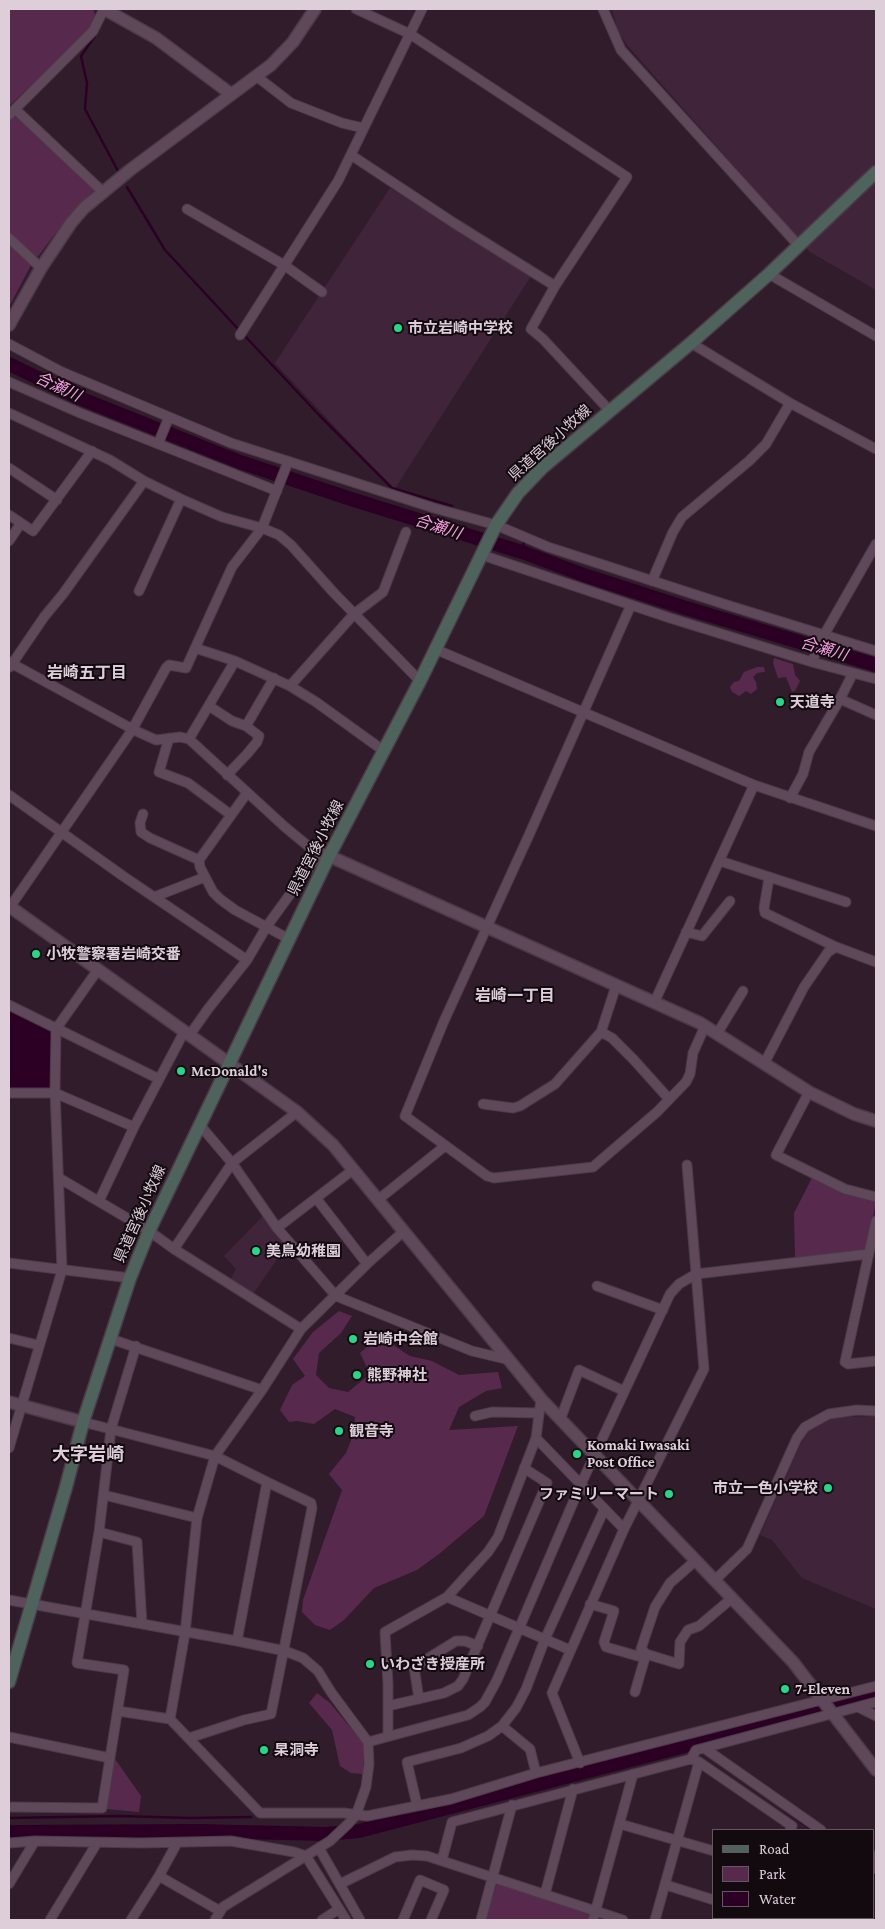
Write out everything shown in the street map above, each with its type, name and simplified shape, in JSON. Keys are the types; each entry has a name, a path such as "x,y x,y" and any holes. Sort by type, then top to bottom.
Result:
{"main road":[{"name":"県道宮後小牧線","path":"9,1682 84,1422 130,1278 149,1231 288,939 324,854 384,750 420,681 494,527 518,492 542,468 691,343 769,274 876,172"}],"street":[{"path":"103,192 12,112 93,31 104,9 156,38 231,94"},
{"path":"9,325 41,268 71,223 84,208 277,59 293,42 314,9"},
{"path":"356,9 410,34 627,177 555,286 531,328 610,411"},
{"path":"240,335 281,263 338,181 422,9"},
{"path":"603,9 621,50 799,246"},
{"path":"256,76 291,103 342,123 363,128"},
{"path":"351,155 454,223 555,286"},
{"path":"187,209 281,263 322,292"},
{"path":"9,238 41,268"},
{"path":"769,274 876,336"},
{"path":"691,343 790,403 876,449"},
{"path":"9,344 62,372 231,443 287,464 494,527 652,582 876,651"},
{"path":"9,382 53,403 278,489"},
{"path":"652,582 673,532 682,517 749,461 766,444 790,403"},
{"path":"9,413 92,451 144,481 181,499 222,517 262,528 279,535 291,545 354,614 420,681"},
{"path":"158,444 169,417"},
{"path":"9,515 34,531 92,451"},
{"path":"287,464 262,528 232,567 186,668 169,665 166,668 132,730 62,833 9,906 97,971 297,1112 333,1146 379,1199 541,1399 793,1662 876,1770"},
{"path":"9,468 57,500"},
{"path":"144,481 10,665 132,730 156,740 180,737 189,739 308,846 487,929 705,1026 765,1062 809,1092 854,1114 876,1121"},
{"path":"139,591 181,499"},
{"path":"9,541 21,523"},
{"path":"290,686 354,614 383,592 406,532"},
{"path":"814,657 824,635 876,544"},
{"path":"482,555 631,605 812,662 876,680"},
{"path":"631,605 444,1021 405,1116 487,1176 494,1178 587,1169 599,1163 686,1082 690,1074 693,1053 705,1026"},
{"path":"195,648 235,661 290,686 384,750"},
{"path":"436,649 754,785 876,826"},
{"path":"189,739 235,661"},
{"path":"790,798 803,774 809,752 853,673"},
{"path":"246,726 274,678"},
{"path":"840,699 876,715"},
{"path":"209,706 232,721 246,726 259,736 259,739 227,775"},
{"path":"169,738 159,772 188,783 232,815"},
{"path":"654,1003 754,785"},
{"path":"247,793 199,860 200,867 213,892 220,899 288,939"},
{"path":"9,794 62,833 247,960"},
{"path":"142,814 141,832 199,860"},
{"path":"99,1201 159,1078 186,1034 247,960 267,926 324,854"},
{"path":"720,861 846,902"},
{"path":"154,897 205,877"},
{"path":"769,878 764,908 765,913 836,947 876,962"},
{"path":"686,932 702,936 730,901"},
{"path":"765,1062 804,987 828,952 836,947"},
{"path":"9,1448 38,1345 62,1270 55,1093 56,1029 97,971"},
{"path":"484,1104 513,1108 525,1104 555,1084 601,1032 616,986"},
{"path":"717,1034 743,991"},
{"path":"9,1005 159,1078"},
{"path":"601,1032 612,1038 669,1099"},
{"path":"809,1092 776,1155 845,1189 876,1197"},
{"path":"9,1093 55,1093 134,1127"},
{"path":"174,1249 232,1163 297,1112"},
{"path":"199,1124 232,1163 277,1228 336,1296 472,1351 510,1360"},
{"path":"379,1199 445,1146"},
{"path":"580,1763 552,1693 637,1500 704,1368 687,1165"},
{"path":"277,1228 354,1170"},
{"path":"59,1178 149,1231 174,1249 301,1329"},
{"path":"316,1198 367,1264"},
{"path":"876,1221 845,1362 848,1364 876,1361"},
{"path":"170,1719 185,1633 197,1518 215,1456 262,1390 301,1329 367,1264 404,1231"},
{"path":"368,1742 388,1735 468,1715 480,1708 490,1695 594,1455 670,1294 679,1284 696,1274 868,1254"},
{"path":"9,1263 130,1278"},
{"path":"597,1286 663,1310"},
{"path":"9,1338 38,1345"},
{"path":"111,1339 262,1390"},
{"path":"9,1807 102,1808 124,1670 77,1663 99,1532 111,1430 136,1346"},
{"path":"560,1420 579,1370 624,1391"},
{"path":"388,1735 385,1632 447,1597 488,1552 498,1537 536,1438 541,1399"},
{"path":"9,1402 215,1456 311,1503 312,1508 285,1651 271,1714 244,1720 188,1738"},
{"path":"714,1581 748,1549 797,1438 805,1427 829,1414 858,1410 876,1411"},
{"path":"475,1416 492,1412 538,1413"},
{"path":"536,1438 624,1529"},
{"path":"388,1706 444,1693 458,1686 463,1679 548,1483 524,1468"},
{"path":"237,1642 267,1482"},
{"path":"104,1495 197,1518"},
{"path":"417,1805 407,1762 461,1748 488,1736 502,1726 516,1708 526,1689 545,1639 604,1510"},
{"path":"99,1532 137,1542 142,1624"},
{"path":"695,1561 670,1583 655,1607 641,1649 646,1654 679,1664 680,1642 688,1630 699,1626 731,1598"},
{"path":"447,1597 570,1650"},
{"path":"9,1600 31,1606 142,1624 285,1651 303,1658 318,1671 368,1742 368,1776 361,1803 356,1814 348,1824 336,1836 319,1848 223,1907 215,1920"},
{"path":"590,1604 614,1611 604,1642 606,1647 641,1657 646,1654"},
{"path":"419,1699 414,1667 456,1641 465,1641 478,1646"},
{"path":"635,1692 646,1654"},
{"path":"118,1711 170,1719 260,1813 344,1813 367,1816 451,1799 536,1773 876,1686"},
{"path":"655,1920 666,1885 695,1760 701,1749 876,1702"},
{"path":"858,1707 876,1716"},
{"path":"502,1726 530,1750 536,1773"},
{"path":"9,1737 110,1758"},
{"path":"701,1749 820,1829"},
{"path":"442,1860 452,1822 573,1789 695,1760 792,1826 790,1829"},
{"path":"595,1916 633,1774"},
{"path":"545,1894 573,1789"},
{"path":"481,1920 512,1806"},
{"path":"620,1824 712,1850"},
{"path":"9,1884 35,1841"},
{"path":"9,1843 35,1841 97,1843 242,1842 306,1856 346,1920"},
{"path":"50,1920 97,1843"},
{"path":"131,1920 177,1843"},
{"path":"319,1848 360,1920"},
{"path":"340,1884 395,1857 427,1856 545,1894 595,1916 623,1920"},
{"path":"159,1876 220,1911"},
{"path":"403,1920 420,1880 444,1890 431,1920"},
{"path":"666,1885 712,1899"},
{"path":"322,1920 339,1909"}],"shaded area":[{"path":"612,9 876,9 876,290 810,252 627,45 618,31"},
{"name":"市立岩崎中学校","path":"390,188 531,276 394,490 275,363"},
{"name":"美鳥幼稚園","path":"264,1215 286,1246 253,1294 230,1280 236,1269 224,1256"},
{"name":"市立一色小学校","path":"876,1416 876,1609 802,1578 772,1540 760,1535 807,1430 836,1417"}],"green space":[{"path":"9,9 93,9 95,14 85,35 9,106"},
{"path":"15,113 94,190 70,214 30,267 9,307 9,119"},
{"path":"774,658 793,664 795,675 800,681 795,691 792,692 786,677 778,678 773,663"},
{"path":"757,667 764,667 765,672 757,673 753,677 757,689 751,694 746,691 739,696 732,692 730,687 734,682 739,681 744,672"},
{"path":"812,1178 845,1193 876,1202 866,1251 795,1258 794,1213"},
{"path":"339,1311 352,1316 341,1333 319,1353 316,1375 329,1388 348,1392 370,1374 360,1353 379,1336 410,1356 432,1361 459,1375 498,1372 502,1388 486,1391 459,1407 449,1430 518,1426 484,1516 417,1570 374,1588 344,1620 330,1630 315,1625 302,1612 303,1600 342,1490 329,1474 346,1453 354,1433 355,1417 335,1409 314,1424 297,1421 289,1422 280,1410 292,1385 305,1376 293,1359 313,1332"},
{"path":"317,1693 330,1703 364,1744 363,1774 351,1773 340,1766 332,1730 309,1703"},
{"path":"113,1756 141,1796 139,1812 106,1809"},
{"path":"497,1883 591,1913 589,1920 485,1920"}],"water":[{"path":"9,1009 56,1029 55,1091 9,1090"}],"waterway":[{"path":"375,96 417,9"},
{"path":"95,36 81,56 87,83 85,109 118,171"},
{"path":"333,181 338,171"},
{"path":"127,187 165,250 239,330"},
{"path":"287,253 322,199"},
{"path":"244,335 319,415 392,488 452,506"},
{"name":"合瀬川","path":"9,364 77,397 240,462 354,500 522,552 584,575 686,608 876,665"},
{"path":"522,552 524,542"},
{"path":"9,1832 200,1831 326,1834 359,1831 876,1696"},
{"path":"692,1744 698,1748"},
{"path":"785,1810 811,1829"},
{"path":"9,1818 119,1816 251,1817"}],"place":[{"name":"市立岩崎中学校","path":"398,328"},
{"name":"天道寺","path":"780,702"},
{"name":"小牧警察署岩崎交番","path":"36,954"},
{"name":"McDonald's","path":"181,1071"},
{"name":"美鳥幼稚園","path":"256,1251"},
{"name":"岩崎中会館","path":"353,1339"},
{"name":"熊野神社","path":"357,1375"},
{"name":"観音寺","path":"339,1431"},
{"name":"Komaki Iwasaki Post Office","path":"577,1454"},
{"name":"市立一色小学校","path":"828,1488"},
{"name":"ファミリーマート","path":"669,1494"},
{"name":"いわざき授産所","path":"370,1664"},
{"name":"7-Eleven","path":"785,1689"},
{"name":"杲洞寺","path":"264,1750"}],"district":[{"name":"岩崎五丁目","path":"87,673"},
{"name":"岩崎一丁目","path":"515,996"},
{"name":"大字岩崎","path":"88,1454"}]}
